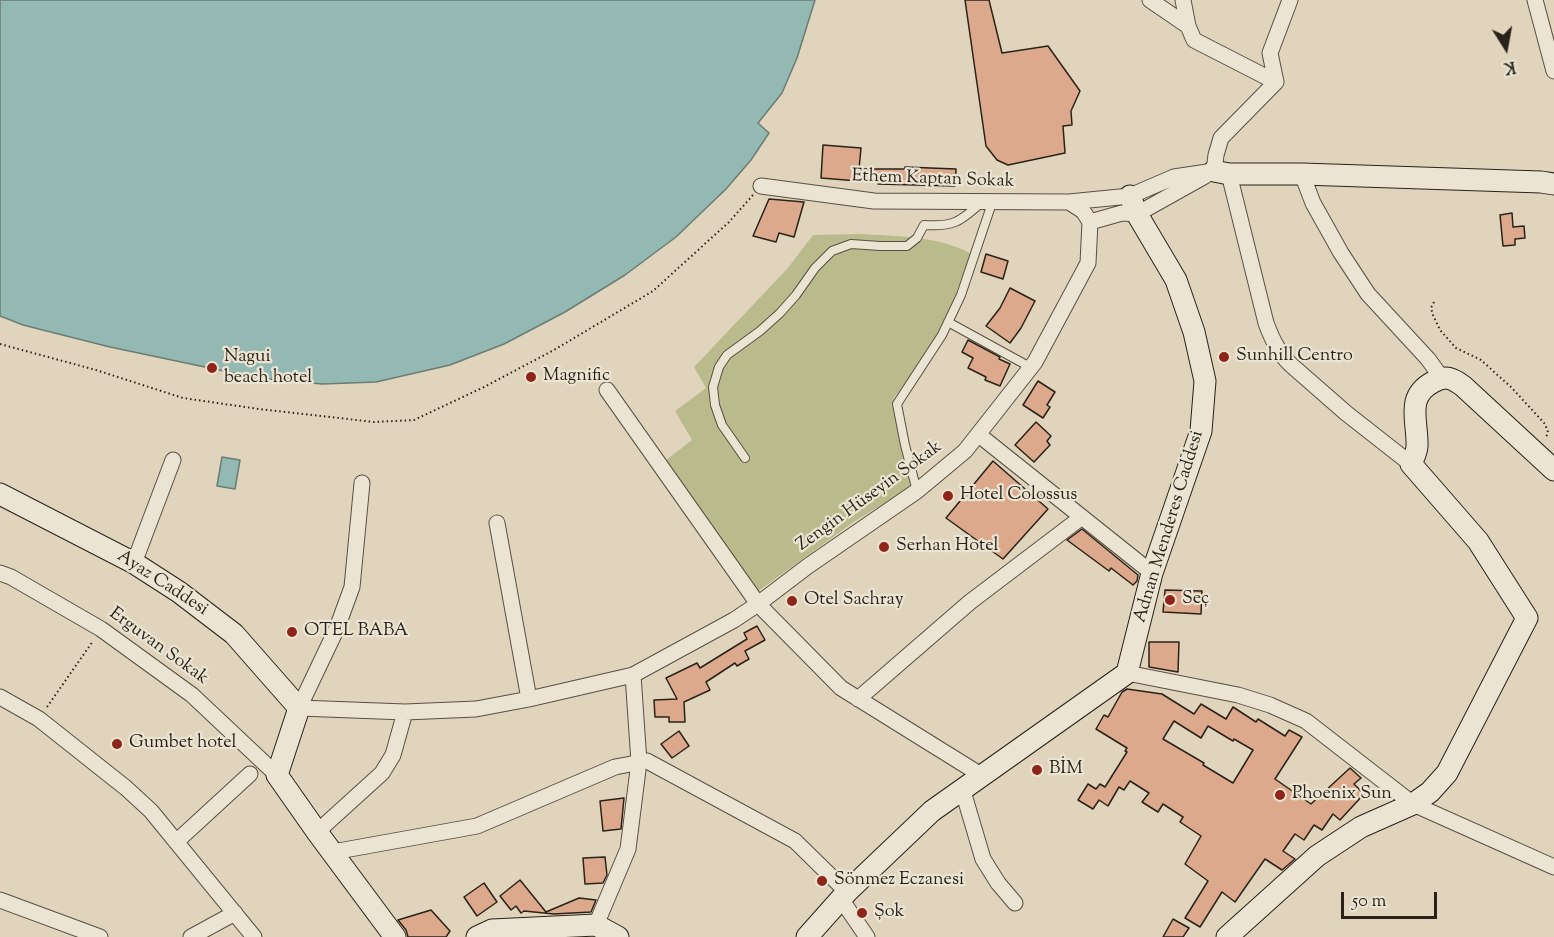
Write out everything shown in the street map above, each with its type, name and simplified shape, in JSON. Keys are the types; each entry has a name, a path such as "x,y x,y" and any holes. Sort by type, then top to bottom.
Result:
{"street":[{"path":"1150,0 1188,26"},
{"path":"1183,0 1188,26 1194,40 1276,82"},
{"path":"1276,82 1270,53 1290,0"},
{"path":"1535,0 1554,71"},
{"path":"1227,937 1317,856 1360,827 1413,804 1430,792 1447,772 1527,618 1478,541 1410,464 1290,364 1272,341 1216,155 1221,138 1276,82"},
{"path":"1222,172 1554,184"},
{"name":"Ethem Kaptan Sokak","path":"1090,222 1122,213 1174,177 1222,172"},
{"path":"1302,174 1313,204 1368,294 1428,359 1441,377"},
{"name":"Ethem Kaptan Sokak","path":"761,186 874,201 1069,202 1134,205"},
{"path":"1069,202 1083,211 1090,222"},
{"name":"Adnan Menderes Caddesi","path":"1127,673 1152,573 1202,430 1205,381 1194,332 1176,280 1134,205"},
{"name":"Zengin Hüseyin Sokak","path":"299,708 405,712 476,709 529,699 633,675 734,620 917,491 965,451 1030,367 1088,263 1090,222"},
{"path":"1410,464 1417,448 1414,413 1417,398 1423,387 1441,377 1453,379 1463,386 1554,470"},
{"path":"607,390 758,604 841,688 981,775"},
{"path":"979,435 1152,573"},
{"path":"134,563 173,460"},
{"path":"362,483 352,587 337,628 299,708 278,775 395,937"},
{"name":"Ayaz Caddesi","path":"0,494 134,563 179,592 234,634 299,708"},
{"path":"858,699 970,602 1082,516"},
{"path":"497,523 529,699"},
{"name":"Erguvan Sokak","path":"0,573 11,577 101,629 192,695 278,775"},
{"path":"807,937 844,895 932,811 1127,673 1238,695 1270,705 1306,721 1413,804 1554,867"},
{"path":"596,925 628,849 639,762 633,675"},
{"path":"0,697 39,720 126,788 151,811 254,937"},
{"path":"317,832 382,773 393,755 405,712"},
{"path":"333,852 477,826 615,767 647,761 795,841 844,895 867,937"},
{"path":"176,842 250,774"},
{"path":"962,788 983,859 998,884 1015,903"},
{"path":"0,900 100,937"},
{"path":"191,937 236,913"},
{"path":"477,937 492,930 596,925 618,937"}],"lane":[{"path":"917,491 904,445 897,404 942,334 961,295 987,202"},
{"path":"745,458 722,425 715,405 713,387 718,367 727,355 780,313 815,268 832,251 851,244 907,246 917,238 924,225 952,224 987,202"},
{"path":"948,322 1030,367"}],"path":[{"path":"0,344 96,370 183,398 374,422 414,420 554,350 653,291 729,222 761,186"},
{"path":"1434,302 1431,308 1440,330 1456,348 1481,360 1511,387 1545,424 1548,432 1546,438 1534,451"},
{"path":"39,720 101,629"}],"green space":[{"path":"860,234 932,240 971,254 939,333 894,398 892,406 911,487 855,521 757,592 666,460 692,440 675,411 706,388 694,367 787,269 813,235"}],"water":[{"path":"0,0 815,0 797,58 782,93 758,123 769,133 751,160 726,189 676,237 625,275 565,312 504,344 450,365 376,382 322,384 257,378 110,347 23,325 0,316"},
{"path":"222,457 240,460 235,489 217,486"}],"building":[{"path":"965,0 989,0 1002,53 1048,46 1080,91 1071,111 1072,125 1063,126 1065,153 1008,165 997,160 986,146"},
{"path":"823,145 861,148 859,169 905,169 905,167 956,169 955,186 878,184 878,180 821,178"},
{"path":"769,199 804,202 794,237 779,233 776,242 753,236"},
{"path":"1512,213 1513,227 1524,226 1525,238 1515,239 1515,245 1503,246 1500,215"},
{"path":"986,254 1008,261 1003,279 981,272"},
{"path":"1010,288 1035,301 1010,343 986,326 1000,308"},
{"path":"968,340 1010,364 1000,386 985,380 986,377 968,368 973,358 962,352"},
{"path":"1038,381 1055,392 1047,405 1050,407 1043,418 1023,405"},
{"path":"1036,422 1051,436 1047,441 1050,445 1034,462 1015,445"},
{"path":"993,461 1048,509 1003,559 946,518"},
{"path":"1082,529 1138,575 1133,585 1111,568 1109,571 1067,540"},
{"path":"1165,590 1202,591 1201,614 1163,612"},
{"path":"757,626 765,640 745,651 749,659 737,666 735,663 706,682 710,690 684,702 685,722 669,722 669,717 655,717 654,700 677,699 666,678 697,663 700,668 747,639 744,633"},
{"path":"1149,642 1179,642 1178,672 1149,667"},
{"path":"1127,689 1162,694 1194,714 1201,704 1226,719 1233,707 1256,722 1258,719 1285,736 1289,730 1302,737 1275,779 1311,804 1350,768 1361,778 1354,784 1364,794 1340,820 1333,814 1322,830 1314,825 1304,840 1295,834 1283,851 1295,859 1282,870 1265,859 1235,902 1222,892 1200,927 1185,918 1208,881 1185,864 1201,836 1180,822 1183,817 1163,804 1158,812 1142,802 1149,793 1130,781 1124,790 1119,787 1108,806 1099,800 1093,809 1078,800 1088,784 1096,789 1100,784 1105,787 1127,752 1125,751 1127,748 1096,729 1104,715 1108,717 1122,692","holes":["1174,721 1201,738 1208,726 1253,750 1233,783 1163,739"]},
{"path":"679,731 689,746 672,758 661,744"},
{"path":"624,798 621,829 603,831 600,801"},
{"path":"605,857 607,875 603,883 585,884 583,858"},
{"path":"520,880 546,912 579,898 596,900 591,912 554,914 524,911 521,913 516,906 511,910 500,896"},
{"path":"484,883 497,902 477,916 464,897"},
{"path":"431,910 450,931 446,937 408,937 406,930 398,920"},
{"path":"1173,919 1189,928 1183,937 1163,937"}],"place":[{"name":"Sunhill Centro","path":"1224,357"},
{"name":"Nagui beach hotel","path":"212,368"},
{"name":"Magnific","path":"531,377"},
{"name":"Hotel Colossus","path":"948,496"},
{"name":"Serhan Hotel","path":"884,547"},
{"name":"Seç","path":"1170,600"},
{"name":"Otel Sachray","path":"792,601"},
{"name":"OTEL BABA","path":"292,632"},
{"name":"Gumbet hotel","path":"117,744"},
{"name":"BİM","path":"1037,770"},
{"name":"Phoenix Sun","path":"1280,795"},
{"name":"Sönmez Eczanesi","path":"822,881"},
{"name":"Şok","path":"862,913"}]}
